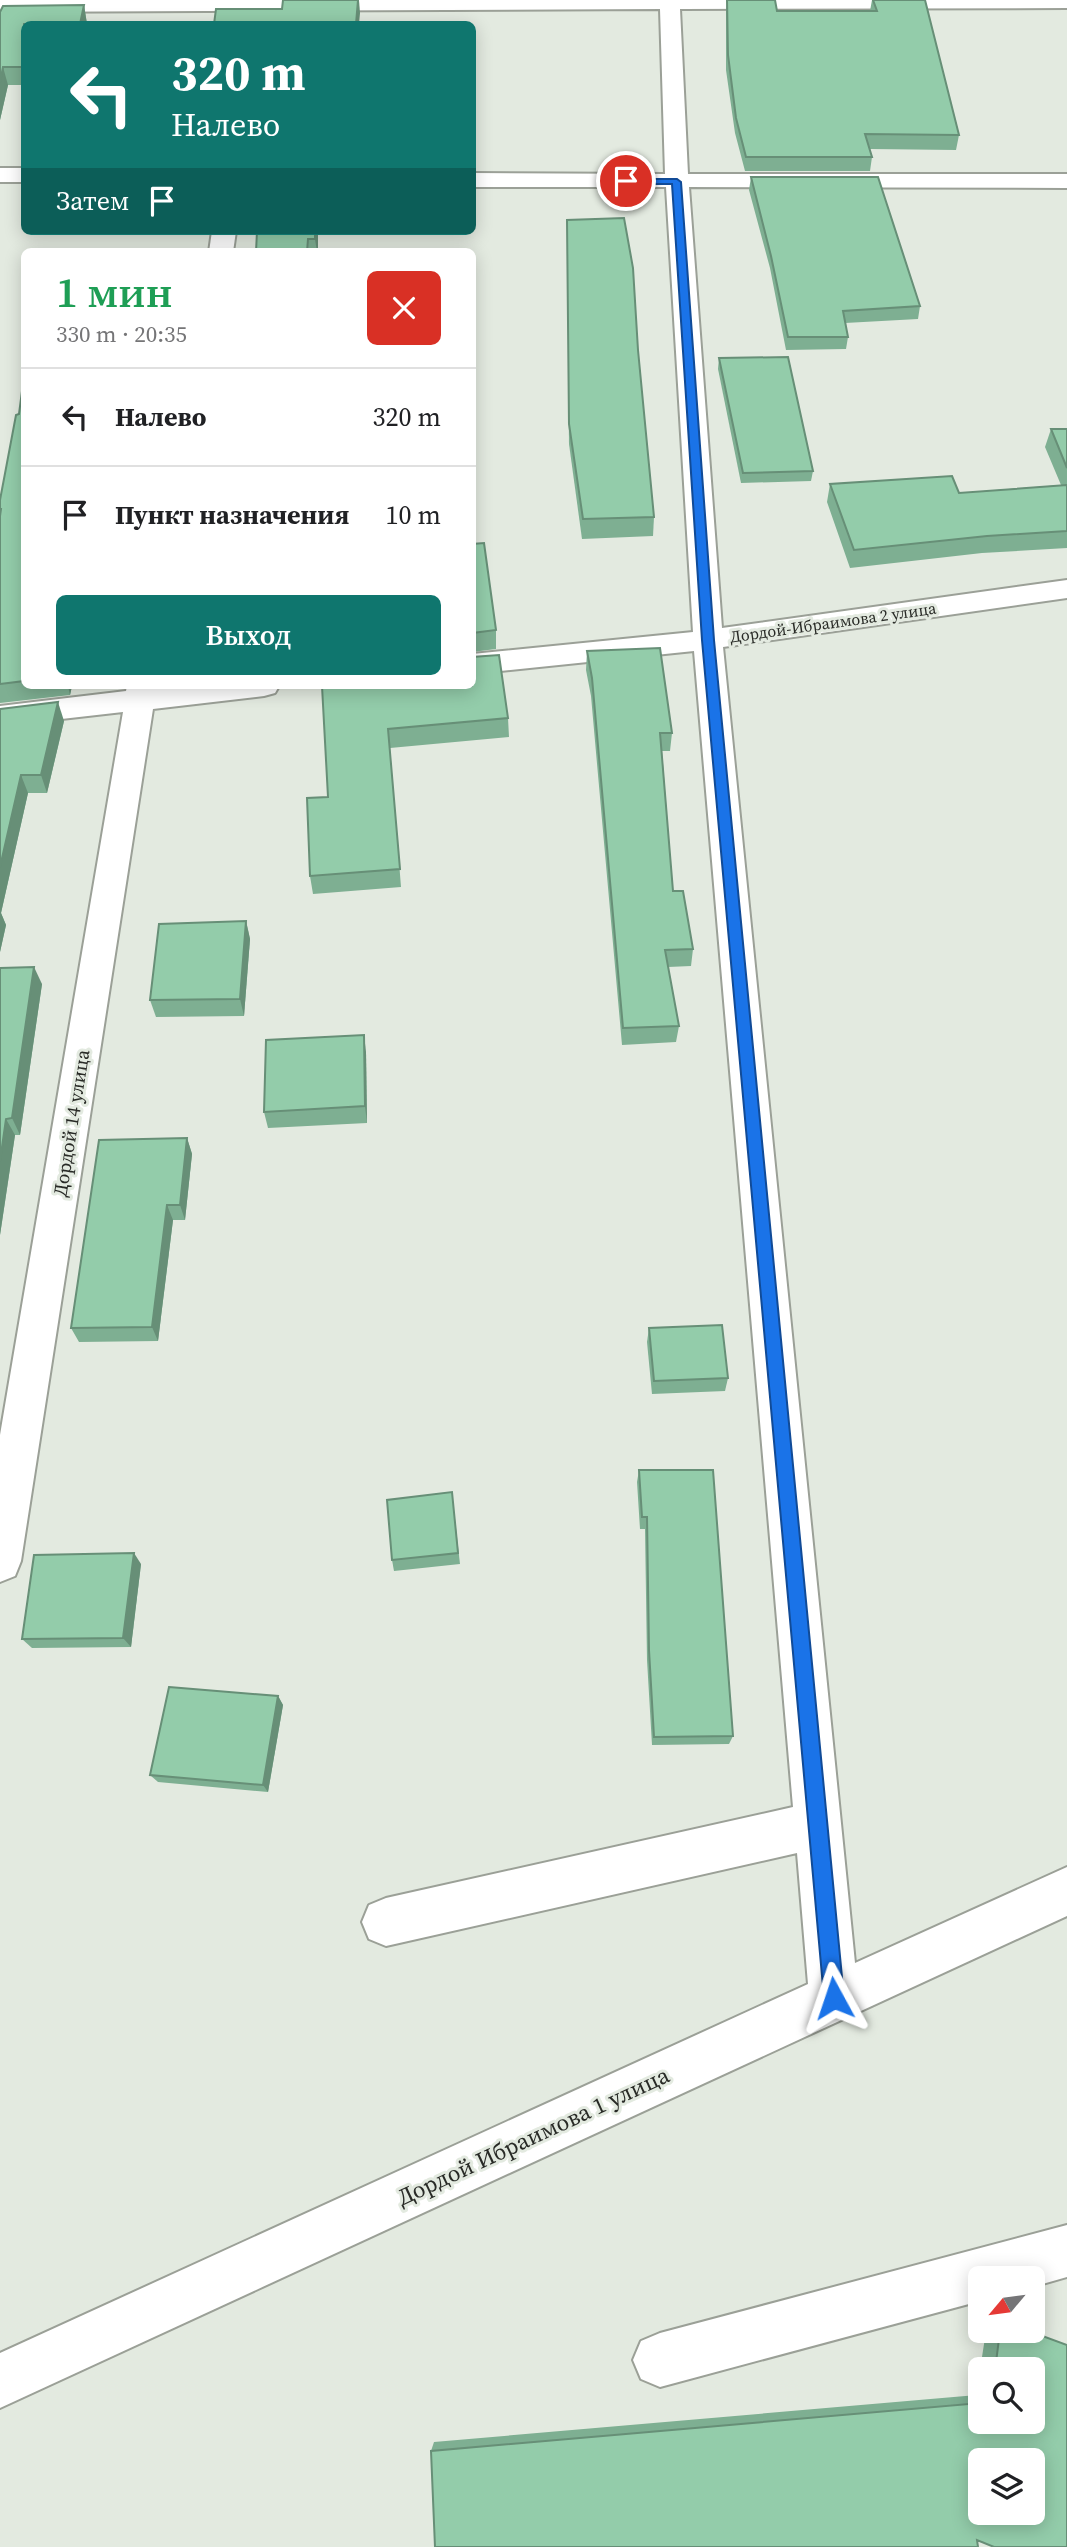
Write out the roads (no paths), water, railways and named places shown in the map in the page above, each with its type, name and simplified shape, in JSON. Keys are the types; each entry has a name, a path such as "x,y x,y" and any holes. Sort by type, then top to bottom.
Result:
{"street":[{"path":"0,6 1067,2"},
{"path":"670,5 677,182 708,640 834,1998"},
{"path":"0,175 21,175"},
{"path":"476,180 1067,181"},
{"name":"Дордой-Ибраимова 2 улица","path":"476,664 708,640 1067,589"},
{"path":"0,716 141,692 202,689"},
{"name":"Дордой 14 улица","path":"0,1561 141,692"},
{"path":"386,1922 818,1825"},
{"name":"Дордой Ибраимова 1 улица","path":"0,2381 1067,1891"},
{"path":"660,2360 1067,2251"}]}
